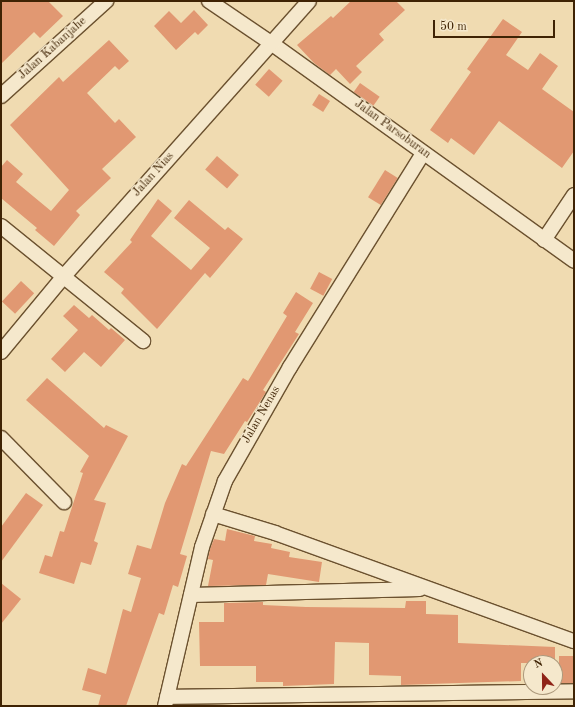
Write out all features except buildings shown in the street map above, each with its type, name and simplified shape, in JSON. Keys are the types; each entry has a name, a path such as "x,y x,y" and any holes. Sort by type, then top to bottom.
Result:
{"street":[{"name":"Jalan Kabanjahe","path":"1,96 106,1"},
{"name":"Jalan Parsoburan","path":"209,1 272,43 574,261"},
{"name":"Jalan Nias","path":"1,352 64,276 309,1"},
{"name":"Jalan Nenas","path":"166,702 191,595 213,514 225,481 290,367 423,153"},
{"path":"544,240 574,195"},
{"path":"1,226 143,341"},
{"path":"1,438 64,502"},
{"path":"213,514 275,533 574,641"},
{"path":"191,595 428,589"},
{"path":"166,702 574,690"}]}
